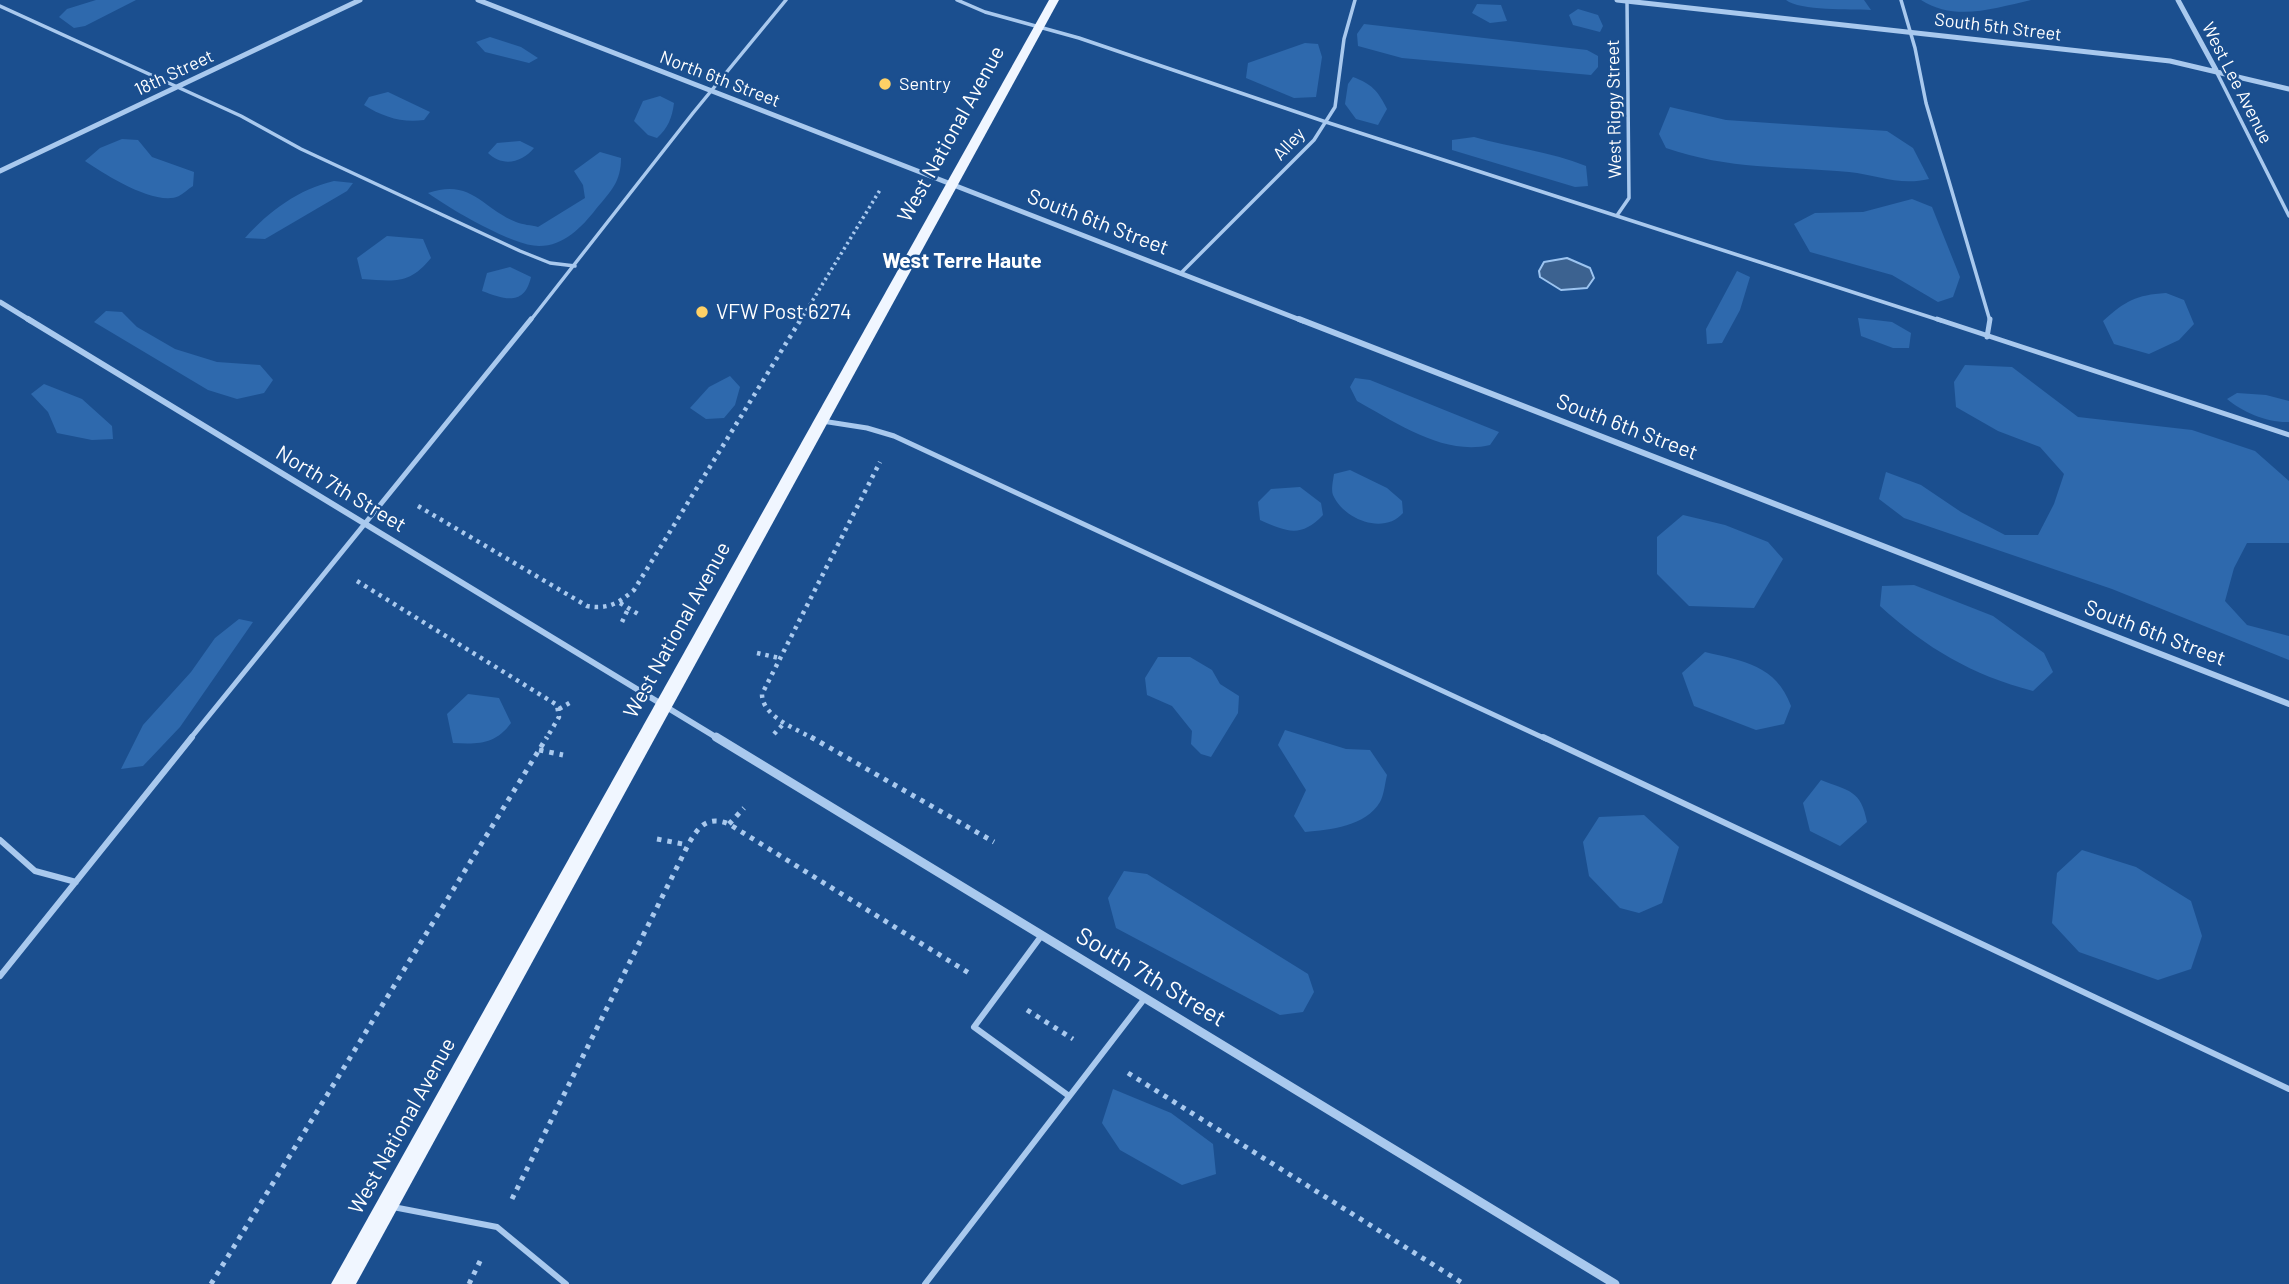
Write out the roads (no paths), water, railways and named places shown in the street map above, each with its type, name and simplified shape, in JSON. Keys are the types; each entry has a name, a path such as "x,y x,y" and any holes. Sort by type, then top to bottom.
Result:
{"main road":[{"name":"West National Avenue","path":"343,1284 1054,0"}],"street":[{"name":"18th Street","path":"0,171 360,0"},
{"name":"North 6th Street","path":"478,0 951,184"},
{"name":"South 5th Street","path":"1617,0 2170,61 2289,89"},
{"name":"West Lee Avenue","path":"2178,0 2216,71"},
{"name":"South 6th Street","path":"951,184 2289,704"},
{"name":"North 7th Street","path":"0,302 664,706"},
{"name":"South 7th Street","path":"664,706 1146,996 1615,1284"}],"lane":[{"path":"0,976 363,523 575,266 786,0"},
{"path":"957,0 985,12 1039,27 1326,122 1619,214 2289,435"},
{"name":"Alley","path":"1181,273 1314,139 1326,122 1335,107 1343,38 1355,0"},
{"path":"1901,0 1926,103 1990,316 1987,337"},
{"name":"West Riggy Street","path":"1619,214 1629,198 1627,1"},
{"path":"0,6 520,251 550,263 575,266"},
{"name":"West Lee Avenue","path":"2216,71 2289,216"},
{"path":"820,420 867,428 894,436 1366,654 2289,1089"},
{"path":"0,841 35,871 76,882"},
{"path":"1043,934 998,991 974,1027 1069,1096"},
{"path":"925,1284 1069,1096 1103,1057 1146,996"},
{"path":"386,1205 498,1227 566,1284"}],"place":[{"name":"Sentry","path":"885,84"},
{"name":"VFW Post 6274","path":"702,312"}],"district":[{"name":"West Terre Haute","path":"962,261"}]}
